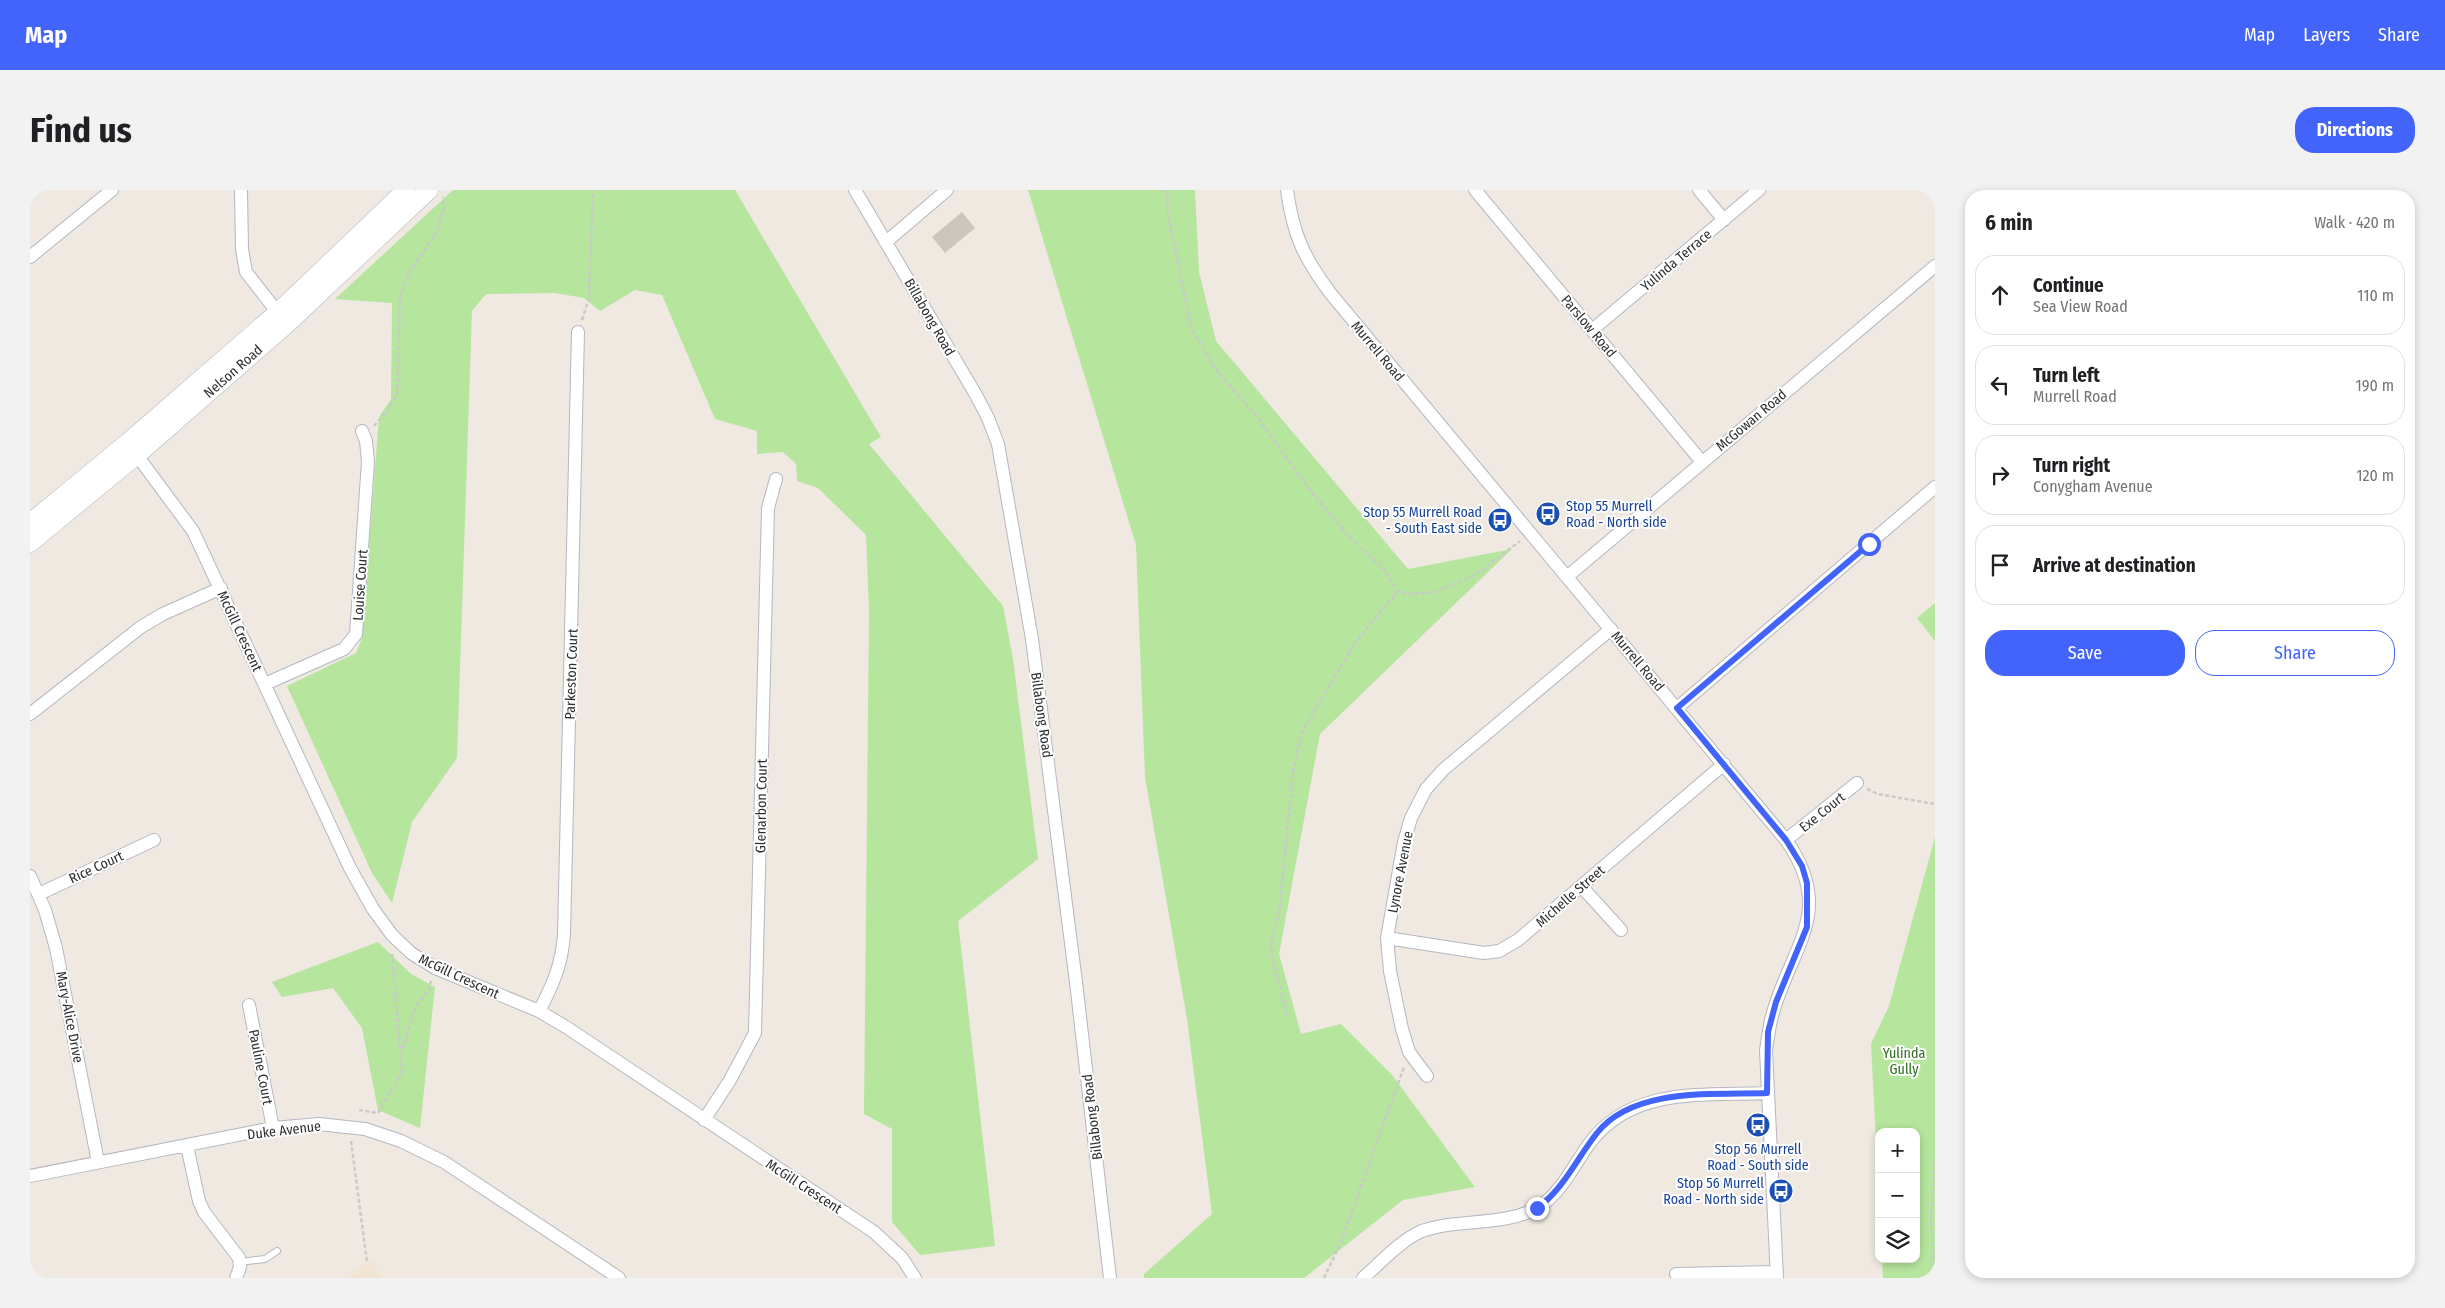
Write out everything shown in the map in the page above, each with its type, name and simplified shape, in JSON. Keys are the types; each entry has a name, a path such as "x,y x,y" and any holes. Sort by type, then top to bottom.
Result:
{"main road":[{"name":"Nelson Road","path":"282,318 406,190"},
{"name":"Nelson Road","path":"30,543 132,449 282,318 436,192"},
{"name":"Nelson Road","path":"30,524 132,449"}],"street":[{"path":"30,257 112,190"},
{"path":"241,190 242,249 246,272 282,318"},
{"name":"Billabong Road","path":"856,190 976,395 988,418 998,444 1037,678 1075,972 1110,1278"},
{"path":"886,242 947,190"},
{"name":"Murrell Road","path":"1287,190 1296,232 1308,262 1315,273 1724,764 1786,840 1802,866 1807,883 1809,913 1803,942 1772,1016 1766,1050 1776,1275"},
{"name":"Parslow Road","path":"1475,190 1702,462"},
{"path":"1699,190 1724,220"},
{"name":"Yulinda Terrace","path":"1592,330 1759,190"},
{"name":"McGowan Road","path":"1568,576 1935,266"},
{"name":"Parkeston Court","path":"539,1011 557,976 563,941 578,332"},
{"name":"Louise Court","path":"265,684 344,649 356,634 368,462 368,428"},
{"name":"McGill Crescent","path":"132,449 186,519 221,588 350,868 373,909 392,935 410,953 435,968 539,1011 566,1027 874,1232 902,1258 915,1278"},
{"name":"Glenarbon Court","path":"704,1120 739,1064 755,1033 768,508 776,479"},
{"path":"1677,708 1935,488"},
{"path":"30,714 141,627 168,612 221,588"},
{"name":"Lynore Avenue","path":"1427,1076 1409,1052 1395,996 1387,938 1404,842 1413,812 1426,789 1456,758 1611,629"},
{"name":"Michelle Street","path":"1387,938 1478,953 1499,951 1518,940 1724,764"},
{"name":"Exe Court","path":"1786,840 1857,784"},
{"name":"Rice Court","path":"39,894 154,840"},
{"name":"Mary-Alice Drive","path":"30,876 39,894 56,948 98,1162"},
{"path":"1581,886 1621,930"},
{"name":"Pauline Court","path":"249,1005 273,1128"},
{"path":"1362,1278 1406,1242 1422,1232 1516,1216 1537,1208 1558,1188 1601,1128 1636,1105 1678,1097 1767,1093"},
{"name":"Duke Avenue","path":"30,1176 273,1128 319,1124 349,1127 382,1134 425,1151 619,1278"},
{"path":"187,1146 198,1201 213,1224 236,1252 240,1262 236,1278"},
{"path":"1676,1274 1776,1275"}],"lane":[{"path":"240,1262 265,1259 278,1251"}],"path":[{"path":"578,332 589,298 593,190"},
{"path":"1167,190 1168,214 1191,328 1216,370 1255,414 1314,495 1352,540 1382,568 1398,590 1409,594 1436,592 1475,575 1530,532"},
{"path":"368,428 388,410 397,396 400,296 410,272 435,235 444,210 436,192"},
{"path":"1287,1015 1270,948 1279,914 1293,773 1302,732 1355,643 1398,590"},
{"path":"1857,784 1878,794 1935,804"},
{"path":"359,1110 378,1113 402,1072 392,935"},
{"path":"402,1052 414,1010 428,990 435,968"},
{"path":"1324,1278 1341,1242 1409,1052"},
{"path":"349,1127 366,1262"},
{"path":"1934,1278 1931,1218 1935,1159"}],"shaded area":[{"path":"370,1260 384,1278 348,1278 366,1262"}],"green space":[{"path":"453,190 735,190 881,437 869,444 1003,606 1013,659 1038,859 958,921 995,1246 920,1255 892,1222 892,1129 864,1114 869,611 866,535 818,488 797,481 796,464 783,452 757,454 757,431 715,419 662,295 635,290 600,311 584,298 555,293 486,294 472,311 457,758 412,822 392,903 372,873 287,686 356,653 362,638 379,417 391,399 392,303 335,299"},
{"path":"1028,190 1195,190 1199,272 1216,341 1408,569 1512,549 1320,734 1279,954 1301,1034 1341,1024 1392,1075 1475,1187 1403,1200 1304,1278 1144,1278 1144,1274 1212,1214 1187,1019 1145,777 1136,545"},
{"path":"1935,603 1935,641 1917,618"},
{"name":"Yulinda Gully","path":"1935,837 1935,1278 1883,1278 1882,1263 1920,1263 1920,1128 1875,1128 1871,1044 1889,1006"},
{"path":"378,942 411,974 435,987 420,1128 378,1110 362,1028 333,988 282,997 272,982"}],"building":[{"path":"962,212 975,228 945,253 932,237"}],"place":[{"name":"Stop 55 Murrell Road - North side","path":"1548,514"},
{"name":"Stop 55 Murrell Road - South East side","path":"1500,520"},
{"name":"Stop 56 Murrell Road - South side","path":"1758,1125"},
{"name":"Stop 56 Murrell Road - North side","path":"1781,1191"}],"route":[{"path":"1537,1208 1552,1196 1605,1124 1636,1105 1662,1098 1767,1093 1766,1050 1768,1032 1776,1002 1803,942 1807,927 1809,898 1807,883 1796,853 1677,708 1869,544"}]}
